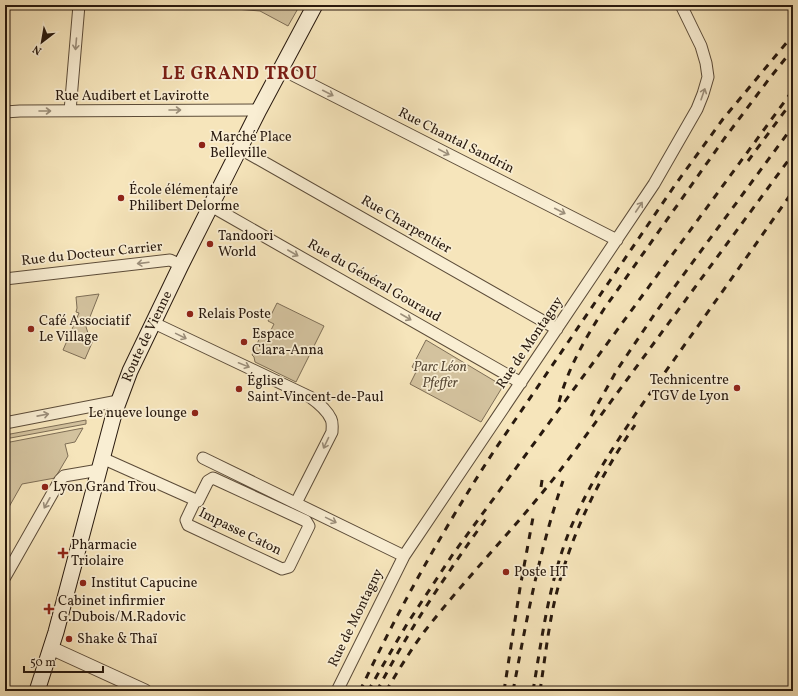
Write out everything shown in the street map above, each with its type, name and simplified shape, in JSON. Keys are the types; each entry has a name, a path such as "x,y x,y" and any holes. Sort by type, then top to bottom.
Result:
{"main road":[{"name":"Route de Vienne","path":"37,691 51,648 118,401 180,265 239,148 315,5"}],"street":[{"path":"70,111 79,5"},
{"name":"Rue de Montagny","path":"337,691 404,556 664,169 697,109 708,77 706,63 701,46 681,5"},
{"name":"Rue Chantal Sandrin","path":"281,69 617,240"},
{"name":"Rue Audibert et Lavirotte","path":"5,112 259,110"},
{"name":"Rue Charpentier","path":"239,148 557,329"},
{"name":"Rue du Général Gouraud","path":"211,206 521,384"},
{"name":"Rue du Docteur Carrier","path":"5,279 170,260 180,265"},
{"path":"154,323 310,397 317,402 331,419 332,432 296,503"},
{"path":"5,423 118,401"},
{"path":"203,458 404,556"},
{"path":"5,577 60,480 64,476 101,464"},
{"name":"Impasse Caton","path":"101,464 196,499"},
{"name":"Impasse Caton","path":"213,478 306,521 309,526 289,567 282,569 188,525 186,520 196,499 198,500 208,481 213,478"},
{"path":"51,648 145,691"}],"green space":[{"path":"186,5 300,5 288,26 260,11"},
{"path":"99,294 86,327 88,333 95,336 85,359 63,350 79,313 76,312 76,297"},
{"path":"277,303 324,326 296,382 255,362 252,355 262,333 268,336 274,324 268,321"},
{"name":"Parc Léon Pfeffer","path":"426,340 503,386 481,422 410,384 417,370 412,367"},
{"path":"86,420 86,424 5,439 5,435"},
{"path":"83,428 75,442 65,444 68,456 55,478 22,484 5,514 5,443"}],"railway":[{"path":"360,691 390,629 423,569 457,509 494,451 675,185 723,119 793,35"},
{"path":"559,402 567,377 578,354 604,309 724,139 793,49"},
{"path":"368,691 407,624 453,554 793,90"},
{"path":"748,161 793,100"},
{"path":"591,416 617,370 656,312 793,126"},
{"path":"386,691 424,632 459,589 531,507 565,464 793,154"},
{"path":"533,691 551,590 562,551 579,508 604,463 631,420 793,191"},
{"path":"540,691 552,613 565,563 574,538 595,491 635,425"},
{"path":"541,487 543,474"},
{"path":"513,691 540,559 563,481"},
{"path":"504,691 520,588 534,512"},
{"path":"377,691 402,645 458,558 488,516"}],"place":[{"name":"Marché Place Belleville","path":"202,145"},
{"name":"École élémentaire Philibert Delorme","path":"121,198"},
{"name":"Tandoori World","path":"210,244"},
{"name":"Relais Poste","path":"190,314"},
{"name":"Café Associatif Le Village","path":"31,329"},
{"name":"Espace Clara-Anna","path":"244,342"},
{"name":"Technicentre TGV de Lyon","path":"737,388"},
{"name":"Église Saint-Vincent-de-Paul","path":"239,389"},
{"name":"Le nueve lounge","path":"195,413"},
{"name":"Lyon Grand Trou","path":"45,487"},
{"name":"Pharmacie Triolaire","path":"63,553"},
{"name":"Poste HT","path":"506,572"},
{"name":"Institut Capucine","path":"83,583"},
{"name":"Cabinet infirmier G.Dubois/M.Radovic","path":"49,609"},
{"name":"Shake & Thaï","path":"69,639"}],"district":[{"name":"LE GRAND TROU","path":"240,74"}]}
